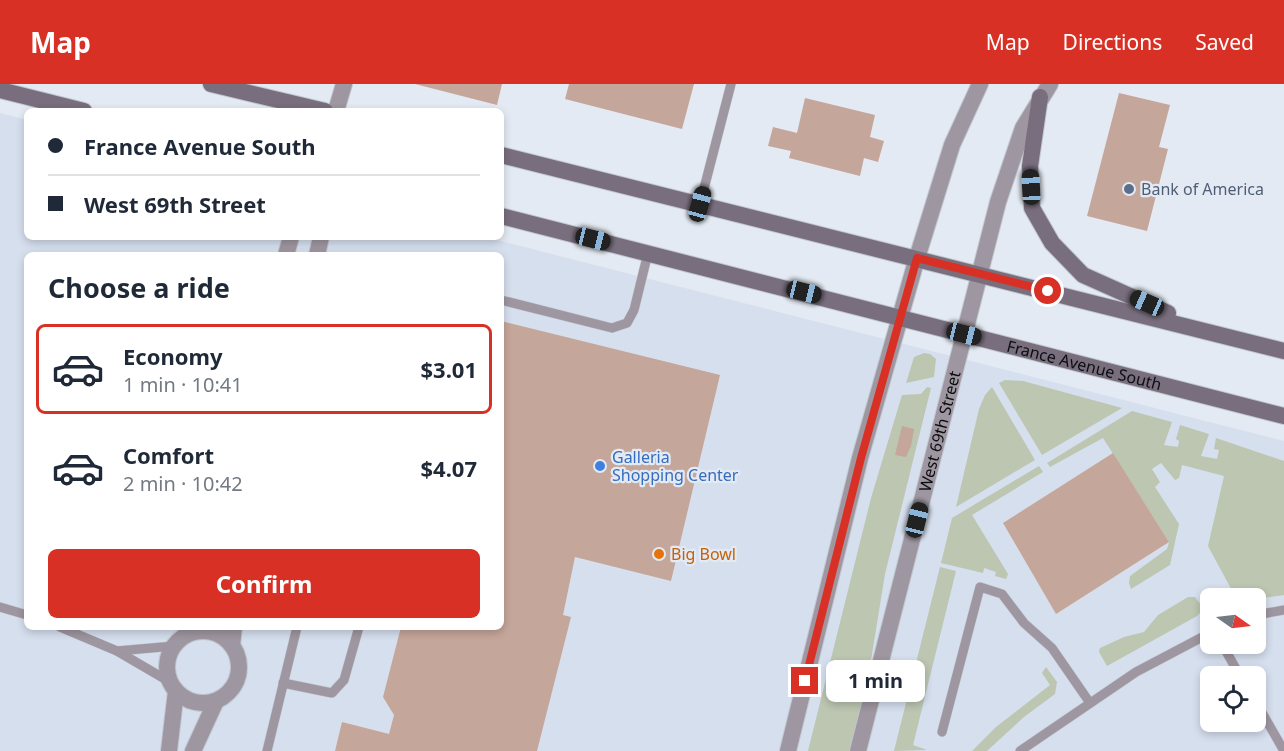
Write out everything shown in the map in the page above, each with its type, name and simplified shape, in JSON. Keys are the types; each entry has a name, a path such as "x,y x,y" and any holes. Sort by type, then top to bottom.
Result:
{"main road":[{"path":"211,84 312,108"},
{"path":"0,90 72,108"},
{"path":"1045,91 1030,166 1032,208 1052,243 1083,275 1210,331"},
{"path":"504,156 1284,351"},
{"name":"France Avenue South","path":"504,217 1284,416"}],"street":[{"path":"337,108 344,84"},
{"path":"788,751 861,458 917,258 952,145 980,84"},
{"name":"West 69th Street","path":"858,751 979,274 1023,128 1045,91"},
{"path":"169,751 173,687 167,670 174,646 193,630 214,633 232,646"},
{"path":"173,687 194,702 216,701 225,696 238,678 239,667 232,646 234,630"},
{"path":"193,751 216,701"}],"lane":[{"path":"700,204 731,84"},
{"path":"504,301 612,328 627,323 634,310 648,253"},
{"path":"942,732 980,587 1002,594 1024,623 1052,648 1090,703"},
{"path":"0,608 24,614"},
{"path":"1266,613 1284,610"},
{"path":"67,630 117,651 173,687"},
{"path":"267,751 296,630"},
{"path":"283,683 332,693 344,680 358,630"},
{"path":"1020,751 1136,672 1200,638"},
{"path":"117,651 174,646"},
{"path":"1266,720 1284,751"}],"shaded area":[{"path":"0,113 24,119 24,240 497,240 1284,441 1284,751 0,751"}],"green space":[{"path":"924,353 936,359 934,377 906,383 914,357"},
{"path":"1005,380 1023,381 1122,408 1042,455 999,383"},
{"path":"927,387 931,388 885,574 866,691 852,751 808,751 871,498 902,395 921,394"},
{"path":"992,387 1035,460 956,507 979,409 985,395"},
{"path":"1132,411 1172,422 1164,445 1178,447 1179,441 1176,439 1180,425 1209,434 1201,456 1217,459 1219,450 1214,449 1216,438 1284,461 1284,595 1266,598 1266,588 1231,588 1208,546 1224,476 1182,465 1179,478 1175,480 1161,463 1152,469 1160,482 1155,487 1179,524 1170,565 1131,589 1130,576 1167,549 1169,542 1103,438 1050,467 1047,463"},
{"path":"1039,466 1043,472 972,515 1008,574 1006,579 995,576 996,572 984,568 983,573 941,563 952,518"},
{"path":"940,567 956,571 913,745 927,750 894,751"},
{"path":"1188,597 1195,597 1200,604 1200,613 1197,616 1107,666 1099,652 1100,648 1124,637 1144,632 1158,615"},
{"path":"1046,667 1057,682 1055,694 1024,717 987,751 972,751 996,727 1050,685 1042,673"}],"building":[{"path":"415,84 502,84 497,105"},
{"path":"569,84 694,84 682,129 565,99"},
{"path":"1119,93 1170,105 1159,147 1168,149 1147,231 1087,216"},
{"path":"805,98 875,115 870,137 884,141 878,162 864,158 860,176 789,158 791,151 768,146 773,127 797,133"},
{"name":"Galleria Shopping Center","path":"504,322 720,375 671,581 575,557 563,615 571,617 537,751 335,751 342,722 389,734 394,715 383,697 400,630 504,630"},
{"path":"902,426 914,429 906,457 895,455"},
{"path":"1113,453 1169,542 1056,614 1003,523"}],"place":[{"name":"Bank of America","path":"1129,189"},
{"name":"Galleria Shopping Center","path":"600,466"},
{"name":"Big Bowl","path":"659,554"}],"route":[{"path":"805,681 861,458 917,258 1048,291"}]}
